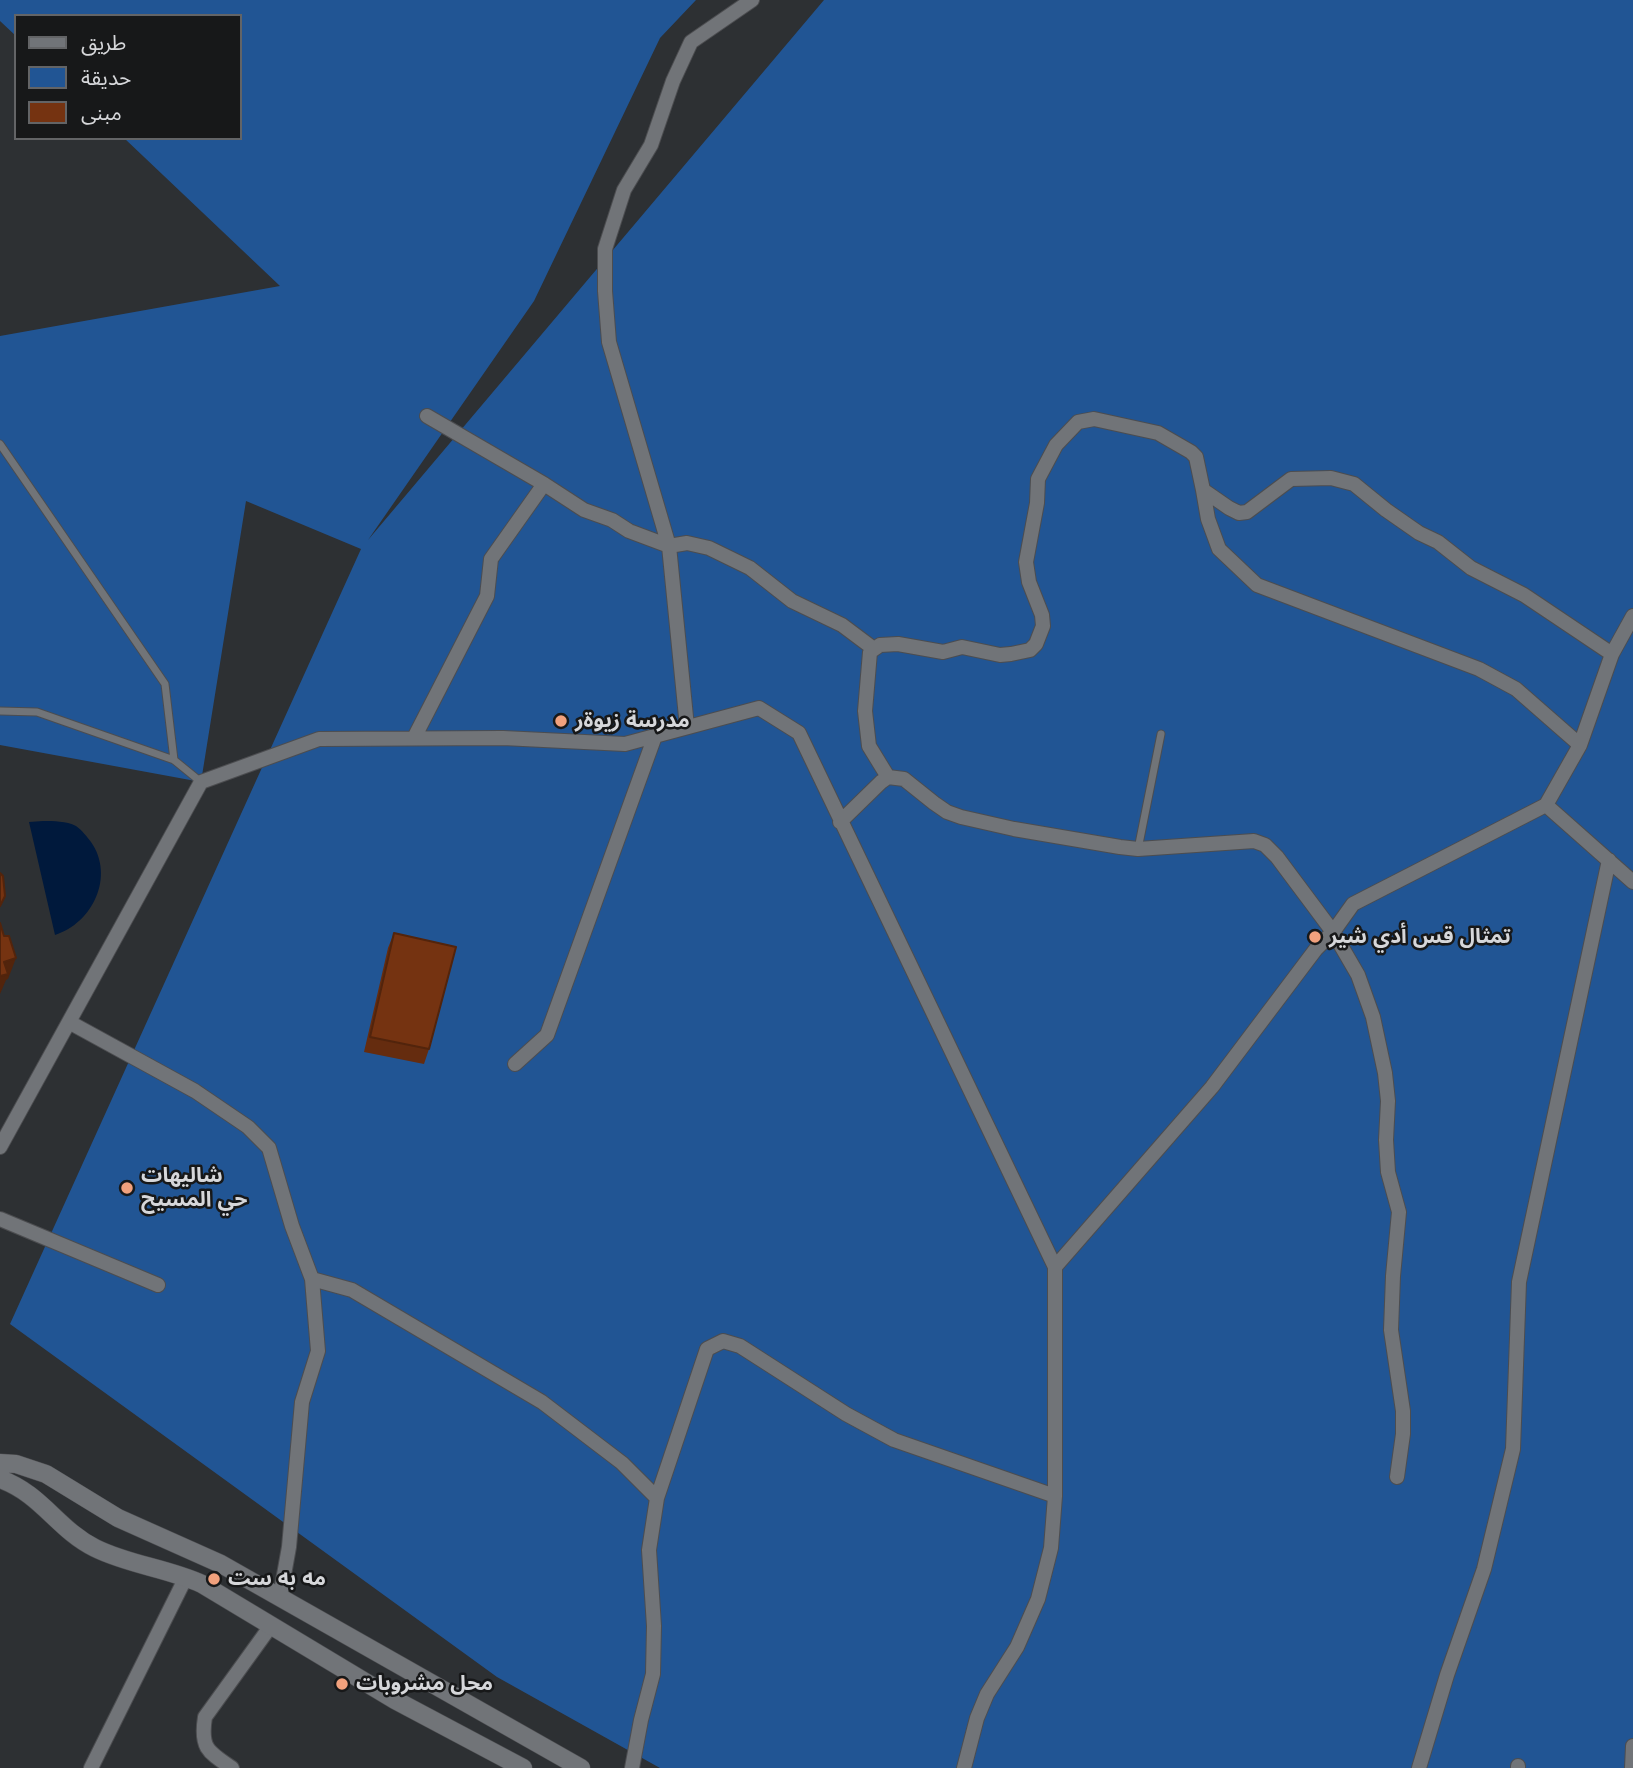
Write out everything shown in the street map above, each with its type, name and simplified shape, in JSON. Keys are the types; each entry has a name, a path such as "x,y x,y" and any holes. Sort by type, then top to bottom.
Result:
{"street":[{"path":"687,727 668,546 609,342 605,291 606,249 624,190 651,145 673,81 691,42 752,0"},
{"path":"427,416 584,510 668,546 687,543 709,548 751,568 792,601 842,625 874,649"},
{"path":"888,777 869,746 865,711 870,652 880,645 898,643 943,652 970,648 1000,655 1022,653 1036,644 1043,626 1042,615 1029,582 1026,562 1037,503 1038,479 1056,445 1078,422 1100,420 1158,433 1196,457 1208,519 1219,549 1257,585 1479,669 1517,689 1580,745"},
{"path":"1203,490 1229,508 1239,513 1247,513 1291,480 1331,478 1354,484 1386,510 1419,533 1438,542 1471,568 1524,594 1612,654"},
{"path":"414,738 487,596 491,559 544,484"},
{"path":"1055,1267 1212,1087 1353,904 1546,805 1580,745 1612,654 1633,616"},
{"path":"0,1147 201,782 318,739 503,738 625,744 759,708 789,726 799,733 1055,1267 1055,1496 1051,1548 1038,1599 1017,1647 987,1694 977,1718 964,1768"},
{"path":"515,1064 547,1035 655,736"},
{"path":"840,822 888,777"},
{"path":"888,777 904,779 940,807 961,817 1014,829 1138,849 1254,841 1265,845 1277,857 1333,932 1366,993 1385,1073 1388,1101 1388,1172 1399,1212 1392,1276 1391,1330 1403,1411 1397,1477"},
{"path":"1546,805 1633,882"},
{"path":"1419,1768 1447,1675 1484,1569 1513,1449 1519,1282 1609,860"},
{"path":"69,1022 195,1091 248,1127 269,1149 292,1226 312,1279 318,1351 302,1402 289,1546 280,1597"},
{"path":"0,1219 158,1285"},
{"path":"312,1279 352,1290 542,1402 622,1463 657,1498"},
{"path":"632,1768 653,1674 654,1626 649,1550 657,1498 707,1349 723,1341 740,1346 846,1414 894,1440 1055,1496"},
{"path":"0,1463 24,1466 46,1474 118,1518 201,1554 581,1768"},
{"path":"0,1479 41,1502 65,1527 93,1547 202,1584 395,1700 523,1768"},
{"path":"91,1768 186,1577"},
{"path":"232,1768 210,1753 202,1735 205,1717 270,1626"},
{"path":"1632,1768 1633,1746"}],"lane":[{"path":"0,444 165,684 174,760"},
{"path":"0,711 37,712 174,760 201,782"},
{"path":"1138,849 1161,734"}],"green space":[{"path":"0,0 696,0 660,38 534,301 368,540 824,0 1633,0 1633,1762 1629,1768 660,1768 497,1677 10,1324 361,549 246,501 201,782 0,745 0,336 280,286 126,140 242,140 242,14 14,14 14,34 0,21"}],"shaded area":[{"path":"29,822 64,822 78,828 91,842 101,869 96,897 89,909 80,920 55,935"}],"building":[{"path":"0,873 3,876 5,896 0,906"},
{"path":"0,923 4,936 9,936 16,958 4,962 8,974 0,976"},
{"path":"394,933 456,947 429,1049 370,1037"}],"place":[{"name":"مدرسة زيوةر","path":"561,721"},
{"name":"تمثال قس أدي شير","path":"1315,937"},
{"name":"شاليهات حي المسيح","path":"127,1188"},
{"name":"مه به ست","path":"214,1579"},
{"name":"محل مشروبات","path":"342,1684"}]}
